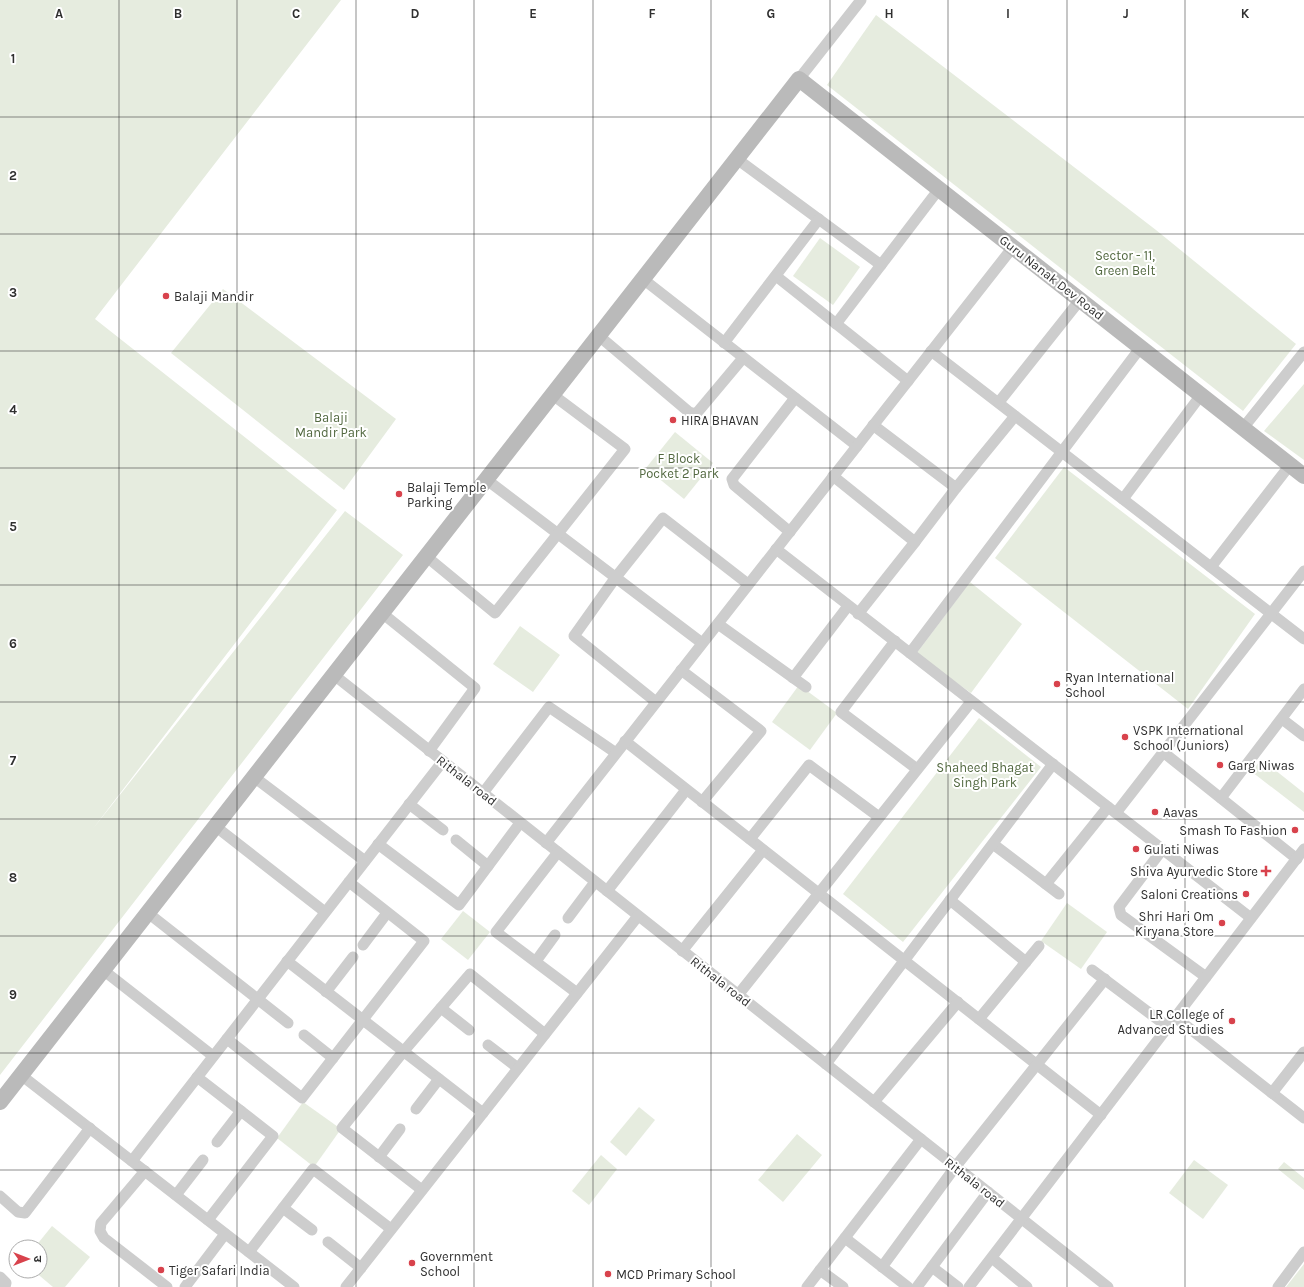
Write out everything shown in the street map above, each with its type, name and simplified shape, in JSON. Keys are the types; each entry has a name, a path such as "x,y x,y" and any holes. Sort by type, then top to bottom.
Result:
{"street":[{"path":"0,1102 861,0"},
{"name":"Guru Nanak Dev Road","path":"799,79 1304,476"},
{"path":"737,159 881,265"},
{"path":"836,324 939,188"},
{"path":"724,343 819,219"},
{"path":"546,843 1013,247"},
{"path":"776,276 908,381"},
{"path":"643,280 857,446"},
{"path":"999,402 1080,300"},
{"path":"599,336 689,412 696,414 743,358"},
{"path":"910,653 1141,348"},
{"path":"932,351 1304,639"},
{"path":"1243,428 1304,352"},
{"path":"426,557 495,613 625,449 553,395"},
{"path":"1123,499 1201,395"},
{"path":"790,532 734,485 732,479 795,398"},
{"path":"858,614 956,488 1015,416"},
{"path":"873,425 956,488"},
{"path":"1211,567 1290,465"},
{"path":"833,476 915,542"},
{"path":"487,480 702,643"},
{"path":"656,702 574,636 616,577 663,518 748,584"},
{"path":"776,549 1251,918"},
{"path":"1046,884 1163,752 1304,571"},
{"path":"793,678 848,606"},
{"path":"382,613 475,688 429,751"},
{"path":"718,624 806,687"},
{"path":"894,642 841,712 917,769"},
{"path":"681,670 761,731 702,802"},
{"name":"Rithala road","path":"334,675 1108,1287"},
{"path":"1221,798 1304,689"},
{"path":"738,995 971,702"},
{"path":"483,794 549,707 616,753"},
{"path":"1282,718 1304,736"},
{"path":"625,742 1101,1115"},
{"path":"1163,752 1297,859"},
{"path":"132,1161 443,762"},
{"path":"826,1064 1053,764"},
{"path":"750,839 809,765 879,817"},
{"path":"254,777 365,861"},
{"path":"607,891 686,790"},
{"path":"409,804 443,830"},
{"path":"378,844 459,905 520,823"},
{"path":"215,826 325,912"},
{"path":"456,840 488,866"},
{"path":"993,844 1059,894"},
{"path":"969,1287 1304,849"},
{"path":"682,951 763,850"},
{"path":"1162,850 1119,907 1119,911 1121,915 1206,977"},
{"path":"558,852 496,932 577,993"},
{"path":"226,1039 302,1098 363,1020 424,941 348,882"},
{"path":"568,918 595,882"},
{"path":"950,900 1026,962"},
{"path":"148,912 288,1023"},
{"path":"363,945 387,913"},
{"path":"346,1287 638,916"},
{"path":"536,961 555,935"},
{"path":"979,1019 1039,946"},
{"path":"326,992 354,957"},
{"path":"287,962 482,1113"},
{"path":"103,970 214,1056"},
{"path":"1092,970 1168,1027"},
{"path":"422,1190 342,1128 470,974 545,1034"},
{"path":"882,1267 956,1166 1105,979"},
{"path":"874,1102 958,1002"},
{"path":"441,1008 470,1030"},
{"path":"1175,1017 1304,1118"},
{"path":"304,1035 333,1058"},
{"path":"488,1045 518,1068"},
{"path":"1272,1093 1304,1052"},
{"path":"21,1075 294,1287"},
{"path":"197,1077 273,1136 208,1220"},
{"path":"416,1109 439,1079"},
{"path":"217,1142 241,1111"},
{"path":"0,1196 18,1212 25,1212 90,1128"},
{"path":"379,1157 400,1129"},
{"path":"807,1287 921,1140"},
{"path":"176,1195 203,1160"},
{"path":"249,1252 313,1169 391,1229"},
{"path":"145,1171 101,1223 100,1231 104,1238 167,1287"},
{"path":"918,1287 988,1192"},
{"path":"282,1208 312,1230"},
{"path":"185,1287 226,1234"},
{"path":"845,1238 908,1287"},
{"path":"328,1242 360,1268"},
{"path":"1278,1287 1304,1252"},
{"path":"992,1258 1027,1287"},
{"path":"932,1267 958,1287"},
{"path":"820,1270 843,1287"},
{"path":"0,1277 6,1283 5,1287"}],"green space":[{"path":"0,0 341,0 95,319 337,510 92,830 345,511 403,555 0,1075"},
{"name":"Sector - 11, Green Belt","path":"876,15 1156,230 1296,344 1243,411 827,85"},
{"path":"820,238 860,267 833,305 793,276"},
{"name":"Balaji Mandir Park","path":"223,289 396,419 344,490 171,353"},
{"path":"1304,384 1304,460 1264,431"},
{"name":"F Block Pocket 2 Park","path":"675,432 713,463 684,499 646,468"},
{"path":"1064,467 1255,614 1188,709 995,558"},
{"path":"970,582 1022,624 971,693 916,654"},
{"path":"520,626 560,655 533,692 493,664"},
{"path":"799,685 837,713 810,750 772,722"},
{"name":"Shaheed Bhagat Singh Park","path":"979,718 1041,767 903,942 843,894"},
{"path":"1261,759 1304,793 1304,812 1252,772"},
{"path":"1067,903 1107,932 1081,969 1041,941"},
{"path":"463,911 490,932 468,960 441,939"},
{"path":"303,1102 341,1129 314,1167 277,1138"},
{"path":"639,1107 655,1120 626,1156 610,1142"},
{"path":"797,1134 822,1155 783,1202 758,1180"},
{"path":"601,1155 617,1169 589,1205 572,1191"},
{"path":"1194,1160 1228,1185 1203,1219 1169,1193"},
{"path":"1284,1162 1304,1178 1304,1190 1278,1169"},
{"path":"52,1226 90,1257 65,1287 53,1287 44,1279 48,1279 48,1239 41,1239"},
{"path":"1304,1264 1304,1287 1286,1287"}],"place":[{"name":"Balaji Mandir","path":"166,296"},
{"name":"HIRA BHAVAN","path":"673,420"},
{"name":"Balaji Temple Parking","path":"399,494"},
{"name":"Ryan International School","path":"1057,684"},
{"name":"VSPK International School (Juniors)","path":"1125,737"},
{"name":"Garg Niwas","path":"1220,765"},
{"name":"Aavas","path":"1155,812"},
{"name":"Smash To Fashion","path":"1295,830"},
{"name":"Gulati Niwas","path":"1136,849"},
{"name":"Shiva Ayurvedic Store","path":"1266,871"},
{"name":"Saloni Creations","path":"1246,894"},
{"name":"Shri Hari Om Kiryana Store","path":"1222,923"},
{"name":"LR College of Advanced Studies","path":"1232,1021"},
{"name":"Government School","path":"412,1263"},
{"name":"Tiger Safari India","path":"161,1270"},
{"name":"MCD Primary School","path":"608,1274"}]}
